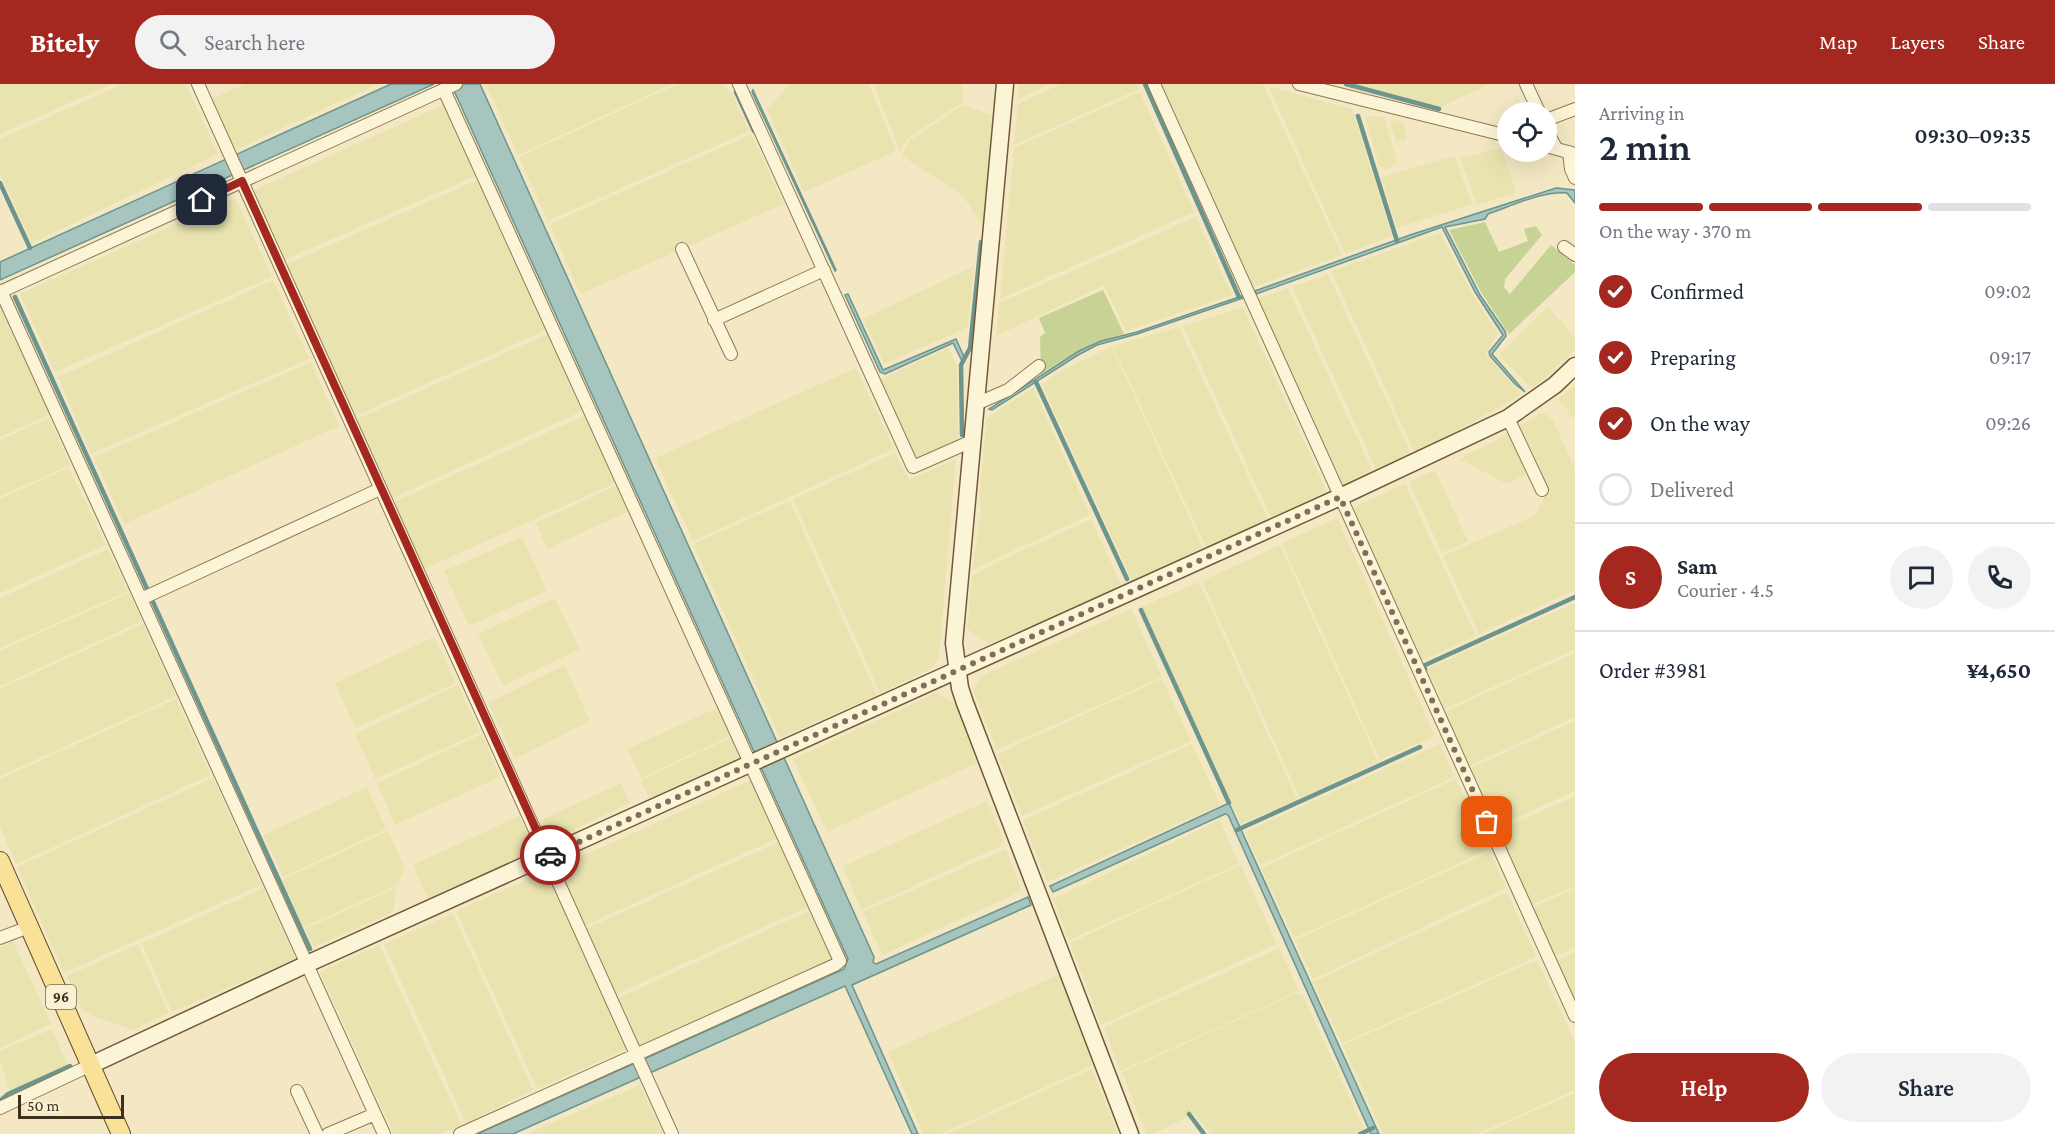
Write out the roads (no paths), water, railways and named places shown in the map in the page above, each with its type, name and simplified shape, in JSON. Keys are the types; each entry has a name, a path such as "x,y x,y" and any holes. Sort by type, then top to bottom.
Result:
{"main road":[{"name":"96","path":"0,861 121,1134"}],"street":[{"path":"198,84 672,1134"},
{"path":"384,1134 1,292 456,84"},
{"path":"739,84 913,467 972,441"},
{"path":"1005,84 954,643 957,670 965,703 1130,1134"},
{"path":"1154,84 1575,1016"},
{"path":"1299,84 1497,133"},
{"path":"1526,84 1534,102"},
{"path":"444,90 754,763 840,962 836,966 460,1134"},
{"path":"1557,116 1575,109"},
{"path":"1557,149 1572,153 1571,169 1575,178"},
{"path":"1564,247 1575,255"},
{"path":"682,249 730,354"},
{"path":"714,320 824,270"},
{"path":"976,404 1008,390 1039,366"},
{"path":"0,1106 307,964 1340,497 1508,418 1555,385 1575,366"},
{"path":"1508,418 1542,490"},
{"path":"141,599 380,489"},
{"path":"0,938 29,927"},
{"path":"297,1091 317,1134"},
{"path":"328,1134 375,1114"}],"water":[{"path":"391,84 434,84 0,280 0,262"},
{"path":"451,84 480,84 874,957 873,962 876,964 1028,897 1031,905 852,985 918,1134 912,1134 845,986 513,1134 477,1134 844,969 848,959"},
{"path":"753,90 836,270 835,271 752,92"},
{"path":"1556,188 1575,190 1575,203 1567,193 1547,194 1488,214 1485,219 1445,227 1480,295 1505,331 1506,336 1492,354 1525,392 1490,356 1489,352 1503,335 1475,292 1442,227 1256,294 1255,291 1410,235"},
{"path":"848,294 883,370 956,339 965,359 962,361 953,343 885,374 880,372 845,295"},
{"path":"1242,296 1243,298 1137,334 1097,345 992,410 989,409 1079,351 1101,341 1137,332"},
{"path":"1229,803 1379,1134 1371,1134 1228,815 1225,814 1053,892 1050,886"}],"waterway":[{"path":"1145,84 1239,297"},
{"path":"1346,84 1439,109"},
{"path":"736,92 754,131"},
{"path":"1358,116 1397,241"},
{"path":"0,183 30,248"},
{"path":"962,435 961,365 970,348 981,242"},
{"path":"15,297 310,949"},
{"path":"1036,382 1127,579"},
{"path":"1425,669 1423,666 1575,597"},
{"path":"1141,610 1229,803"},
{"path":"1237,830 1420,747"},
{"path":"0,1101 8,1094 70,1066"},
{"path":"1189,1114 1204,1134"},
{"path":"1360,1134 1373,1128"}]}
